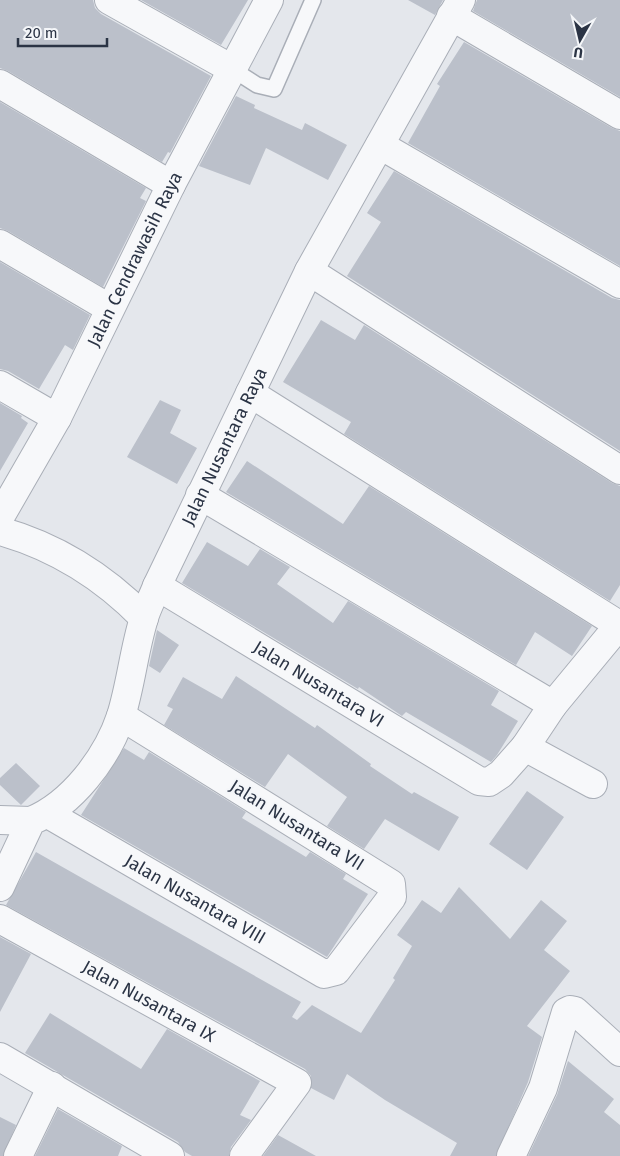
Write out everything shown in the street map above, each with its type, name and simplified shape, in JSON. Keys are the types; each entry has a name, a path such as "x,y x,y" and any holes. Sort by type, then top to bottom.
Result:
{"street":[{"path":"109,0 232,69"},
{"name":"Jalan Cendrawasih Raya","path":"1,516 58,418 109,308 170,185 269,0"},
{"path":"456,8 620,115"},
{"name":"Jalan Nusantara Raya","path":"0,887 40,817 81,783 104,752 121,716 144,618 200,495 309,271 456,8"},
{"path":"0,84 170,185"},
{"path":"380,145 620,284"},
{"path":"0,244 109,308"},
{"path":"309,271 620,470"},
{"path":"0,385 58,418"},
{"path":"250,393 616,635 553,704 526,746 593,784"},
{"path":"200,495 553,704"},
{"path":"1,516 49,548 100,577 144,618"},
{"name":"Jalan Nusantara VI","path":"157,586 479,781 489,782 501,774 526,746"},
{"name":"Jalan Nusantara VII","path":"121,716 391,884 392,897 342,964"},
{"path":"0,820 40,817"},
{"name":"Jalan Nusantara VIII","path":"40,817 324,974 336,971 342,964"},
{"name":"Jalan Nusantara IX","path":"0,919 297,1083 244,1156"},
{"path":"511,1156 543,1088 566,1012 570,1010 575,1011 620,1052"},
{"path":"0,1057 52,1086 157,1153"},
{"path":"18,1156 52,1086"}],"lane":[{"path":"232,69 257,85 274,89 313,0"}],"building":[{"path":"0,0 93,0 95,8 101,14 211,76 170,153 168,152 162,162 0,68"},
{"path":"141,0 248,0 221,45"},
{"path":"408,0 443,0 435,15"},
{"path":"477,0 620,0 620,97 473,11"},
{"path":"464,42 620,131 620,266 408,143 440,86 437,84"},
{"path":"236,96 255,105 254,108 302,130 305,123 347,145 328,180 266,148 250,185 199,166"},
{"path":"0,102 146,188 140,198 146,201 103,287 0,228"},
{"path":"394,171 612,298 620,300 620,451 347,276 381,222 367,213"},
{"path":"0,262 90,315 73,350 65,345 39,389 8,371 0,369"},
{"path":"321,320 355,340 364,325 612,483 620,486 620,585 610,601 344,434 351,422 283,382"},
{"path":"160,400 181,410 170,433 197,448 177,484 127,457"},
{"path":"0,403 22,416 21,418 28,423 0,471"},
{"path":"247,461 343,524 369,486 592,626 572,656 535,632 516,665 226,492"},
{"path":"207,542 248,566 260,549 290,567 277,584 333,623 348,601 499,691 491,705 518,721 497,755 491,762 406,712 402,716 359,687 358,689 182,583"},
{"path":"157,630 179,645 160,673 149,666"},
{"path":"236,676 315,728 317,725 371,764 370,766 412,794 414,792 459,817 439,851 385,819 364,849 327,826 347,797 288,754 265,787 164,725 173,709 167,706 183,677 222,699"},
{"path":"124,748 144,760 149,752 246,812 242,818 306,857 310,852 346,874 343,879 368,894 327,957 81,815"},
{"path":"16,763 40,786 21,805 0,785 0,778"},
{"path":"527,791 564,817 527,870 489,844"},
{"path":"36,852 301,1002 292,1017 297,1020 312,1005 361,1033 395,980 393,978 412,946 397,935 422,900 441,913 459,887 510,939 541,900 567,921 544,950 570,971 527,1026 542,1037 528,1082 496,1156 450,1156 457,1143 385,1100 347,1074 334,1100 311,1088 311,1076 305,1069 6,905"},
{"path":"0,937 31,954 0,1012"},
{"path":"50,1013 141,1069 167,1029 260,1081 240,1115 251,1120 231,1147 229,1156 192,1156 185,1152 178,1142 25,1053"},
{"path":"568,1061 614,1099 604,1112 620,1125 620,1156 528,1156 557,1095"},
{"path":"58,1109 122,1146 118,1156 35,1156"},
{"path":"0,1117 16,1125 3,1156 0,1156"},
{"path":"278,1135 316,1156 263,1156"}]}
